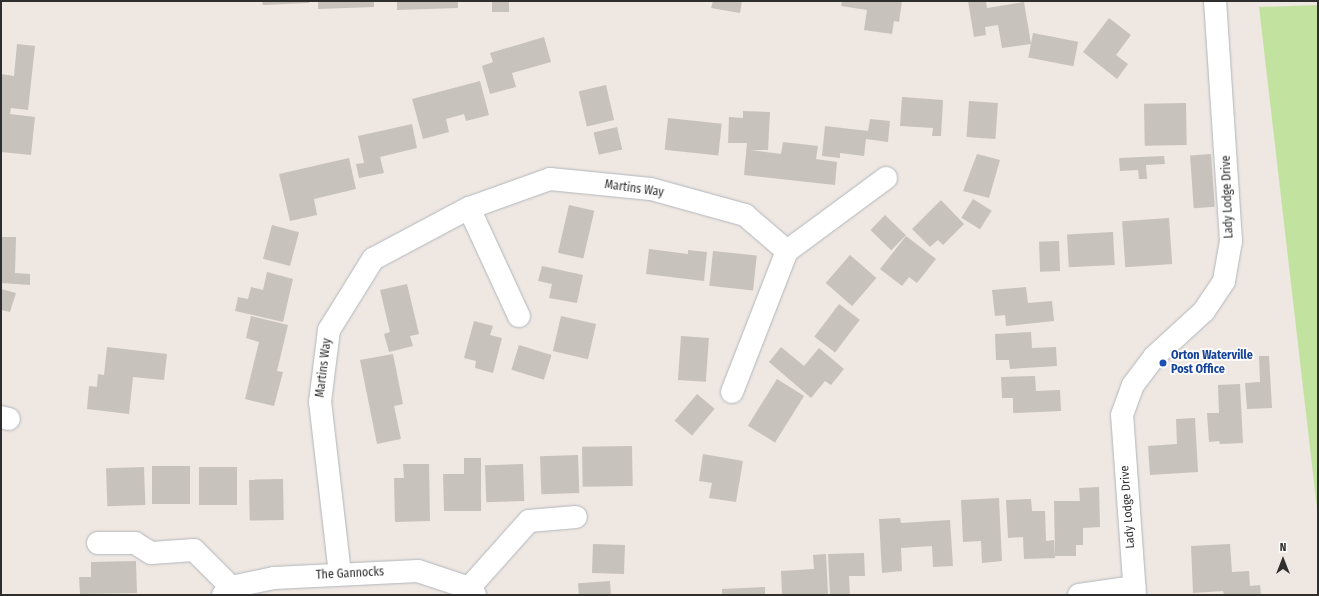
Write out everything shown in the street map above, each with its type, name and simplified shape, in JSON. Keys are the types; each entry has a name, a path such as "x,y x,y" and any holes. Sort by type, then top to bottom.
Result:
{"street":[{"name":"Lady Lodge Drive","path":"1135,591 1122,415 1133,384 1141,373 1154,357 1204,311 1224,281 1231,241 1216,1"},
{"path":"732,392 787,251 886,178"},
{"name":"Martins Way","path":"340,574 320,402 329,330 373,259 469,208 550,179 651,189 745,215 787,251"},
{"path":"469,208 519,316"},
{"path":"472,591 529,521 576,517"},
{"path":"98,543 135,543 151,553 194,550 227,591"},
{"name":"The Gannocks","path":"227,591 274,578 418,571 472,591"},
{"path":"1079,595 1135,591"}],"green space":[{"path":"1318,5 1318,517 1259,7"}],"building":[{"path":"262,1 309,1 309,3 263,5"},
{"path":"318,1 374,1 374,7 318,9"},
{"path":"397,1 458,1 458,8 397,10"},
{"path":"492,1 509,1 509,12 492,12"},
{"path":"713,1 742,1 740,13 711,8"},
{"path":"842,1 902,1 899,22 894,21 892,34 864,30 867,10 841,6"},
{"path":"968,1 986,1 987,8 1024,2 1031,44 1002,48 998,25 985,27 986,35 974,37"},
{"path":"1109,18 1131,35 1116,55 1128,64 1117,79 1083,52"},
{"path":"1033,33 1078,42 1073,66 1028,58"},
{"path":"544,37 551,62 512,73 516,87 490,94 482,66 493,62 490,53"},
{"path":"17,44 35,46 28,110 11,108 10,114 35,117 31,155 1,152 1,74 14,76"},
{"path":"480,81 489,115 466,121 464,114 446,119 449,132 423,139 412,99"},
{"path":"606,85 614,120 587,126 579,91"},
{"path":"902,97 943,100 941,136 932,136 933,128 900,126"},
{"path":"969,101 998,103 995,139 966,137"},
{"path":"1186,103 1187,145 1145,146 1144,104"},
{"path":"743,111 770,112 768,150 751,150 781,154 783,142 818,146 816,159 837,162 835,185 744,175 747,143 728,143 729,117 743,118"},
{"path":"668,118 722,124 718,155 665,150"},
{"path":"870,119 890,121 888,142 866,139 864,156 840,153 840,158 822,156 825,126 868,131"},
{"path":"412,124 417,148 380,157 384,173 359,178 356,164 364,163 358,136"},
{"path":"617,127 622,149 599,155 594,132"},
{"path":"977,154 1000,160 989,198 963,191"},
{"path":"1211,154 1215,207 1194,208 1190,155"},
{"path":"1164,156 1165,164 1146,165 1147,179 1139,179 1138,170 1120,171 1119,158"},
{"path":"349,158 356,189 314,199 317,215 290,221 279,174"},
{"path":"973,199 992,211 980,229 961,218"},
{"path":"941,200 964,224 943,245 938,240 930,247 912,229"},
{"path":"569,205 594,211 583,259 558,253"},
{"path":"885,215 906,235 891,250 870,230"},
{"path":"1169,218 1172,264 1125,267 1122,221"},
{"path":"272,225 299,232 290,266 263,259"},
{"path":"1113,232 1115,265 1069,267 1067,234"},
{"path":"906,236 936,259 917,283 909,277 902,286 880,269"},
{"path":"1,237 16,237 15,273 30,274 30,285 1,283"},
{"path":"1059,241 1060,271 1040,272 1039,242"},
{"path":"649,249 688,254 688,250 707,252 704,281 646,274"},
{"path":"713,251 757,256 753,290 709,286"},
{"path":"850,255 876,278 852,306 826,283"},
{"path":"542,266 583,275 577,303 549,298 552,284 538,281"},
{"path":"267,272 293,279 283,322 235,311 238,297 248,299 251,287 263,290"},
{"path":"407,284 419,334 410,336 413,346 389,352 384,334 390,332 380,290"},
{"path":"1026,287 1028,303 1052,301 1054,321 1006,326 1005,315 995,316 992,290"},
{"path":"1,289 16,293 10,312 1,310"},
{"path":"839,304 860,320 835,352 814,337"},
{"path":"251,316 288,325 277,371 283,372 274,406 245,399 259,342 246,338"},
{"path":"561,316 596,324 588,359 553,351"},
{"path":"474,321 493,326 490,335 502,338 493,373 475,368 476,361 464,358"},
{"path":"1031,332 1032,348 1056,347 1057,366 1010,369 1009,360 996,360 995,334"},
{"path":"681,336 709,338 706,382 678,380"},
{"path":"519,345 552,355 544,380 511,370"},
{"path":"107,347 167,354 164,380 133,377 129,414 87,409 89,386 97,387 98,374 104,375"},
{"path":"781,347 804,366 819,348 844,369 831,385 825,381 811,398 769,362"},
{"path":"393,354 403,404 394,406 401,439 377,444 360,360"},
{"path":"1259,356 1269,356 1272,408 1247,409 1245,383 1260,382"},
{"path":"1035,376 1036,391 1060,390 1061,411 1013,413 1013,398 1002,398 1001,377"},
{"path":"777,379 804,396 775,443 748,426"},
{"path":"1240,384 1243,443 1220,444 1219,441 1209,442 1207,413 1219,413 1218,385"},
{"path":"697,394 715,409 692,436 675,421"},
{"path":"1195,418 1198,472 1150,475 1148,446 1177,444 1176,419"},
{"path":"632,446 633,486 583,487 582,447"},
{"path":"703,454 743,461 736,502 709,498 712,483 699,481"},
{"path":"578,455 579,493 541,494 540,456"},
{"path":"464,458 481,458 481,511 444,511 443,474 464,474"},
{"path":"403,464 429,464 430,521 395,522 394,478 404,478"},
{"path":"523,464 524,501 486,502 485,465"},
{"path":"152,466 190,466 190,504 152,504"},
{"path":"144,467 145,505 107,506 106,468"},
{"path":"199,467 237,467 237,505 199,505"},
{"path":"283,479 284,520 250,521 249,480"},
{"path":"1099,487 1100,527 1083,528 1083,545 1076,545 1076,556 1055,556 1054,501 1080,501 1079,488"},
{"path":"999,498 1002,561 982,563 981,541 963,542 961,500"},
{"path":"1031,499 1032,511 1045,511 1046,541 1054,540 1055,558 1024,559 1023,537 1008,538 1006,500"},
{"path":"900,518 901,523 950,520 953,566 933,567 932,546 901,548 902,571 882,573 879,519"},
{"path":"593,544 625,545 624,574 592,573"},
{"path":"1230,544 1232,572 1249,571 1250,586 1260,585 1261,595 1224,595 1223,591 1193,593 1191,546"},
{"path":"864,553 865,576 849,576 850,595 830,595 828,554"},
{"path":"826,554 828,595 782,595 781,571 814,569 813,555"},
{"path":"136,561 137,593 80,594 79,577 91,577 91,562"},
{"path":"610,581 611,595 579,595 578,583"},
{"path":"765,587 765,595 722,595 722,589"}],"place":[{"name":"Orton Waterville Post Office","path":"1163,363"}]}
